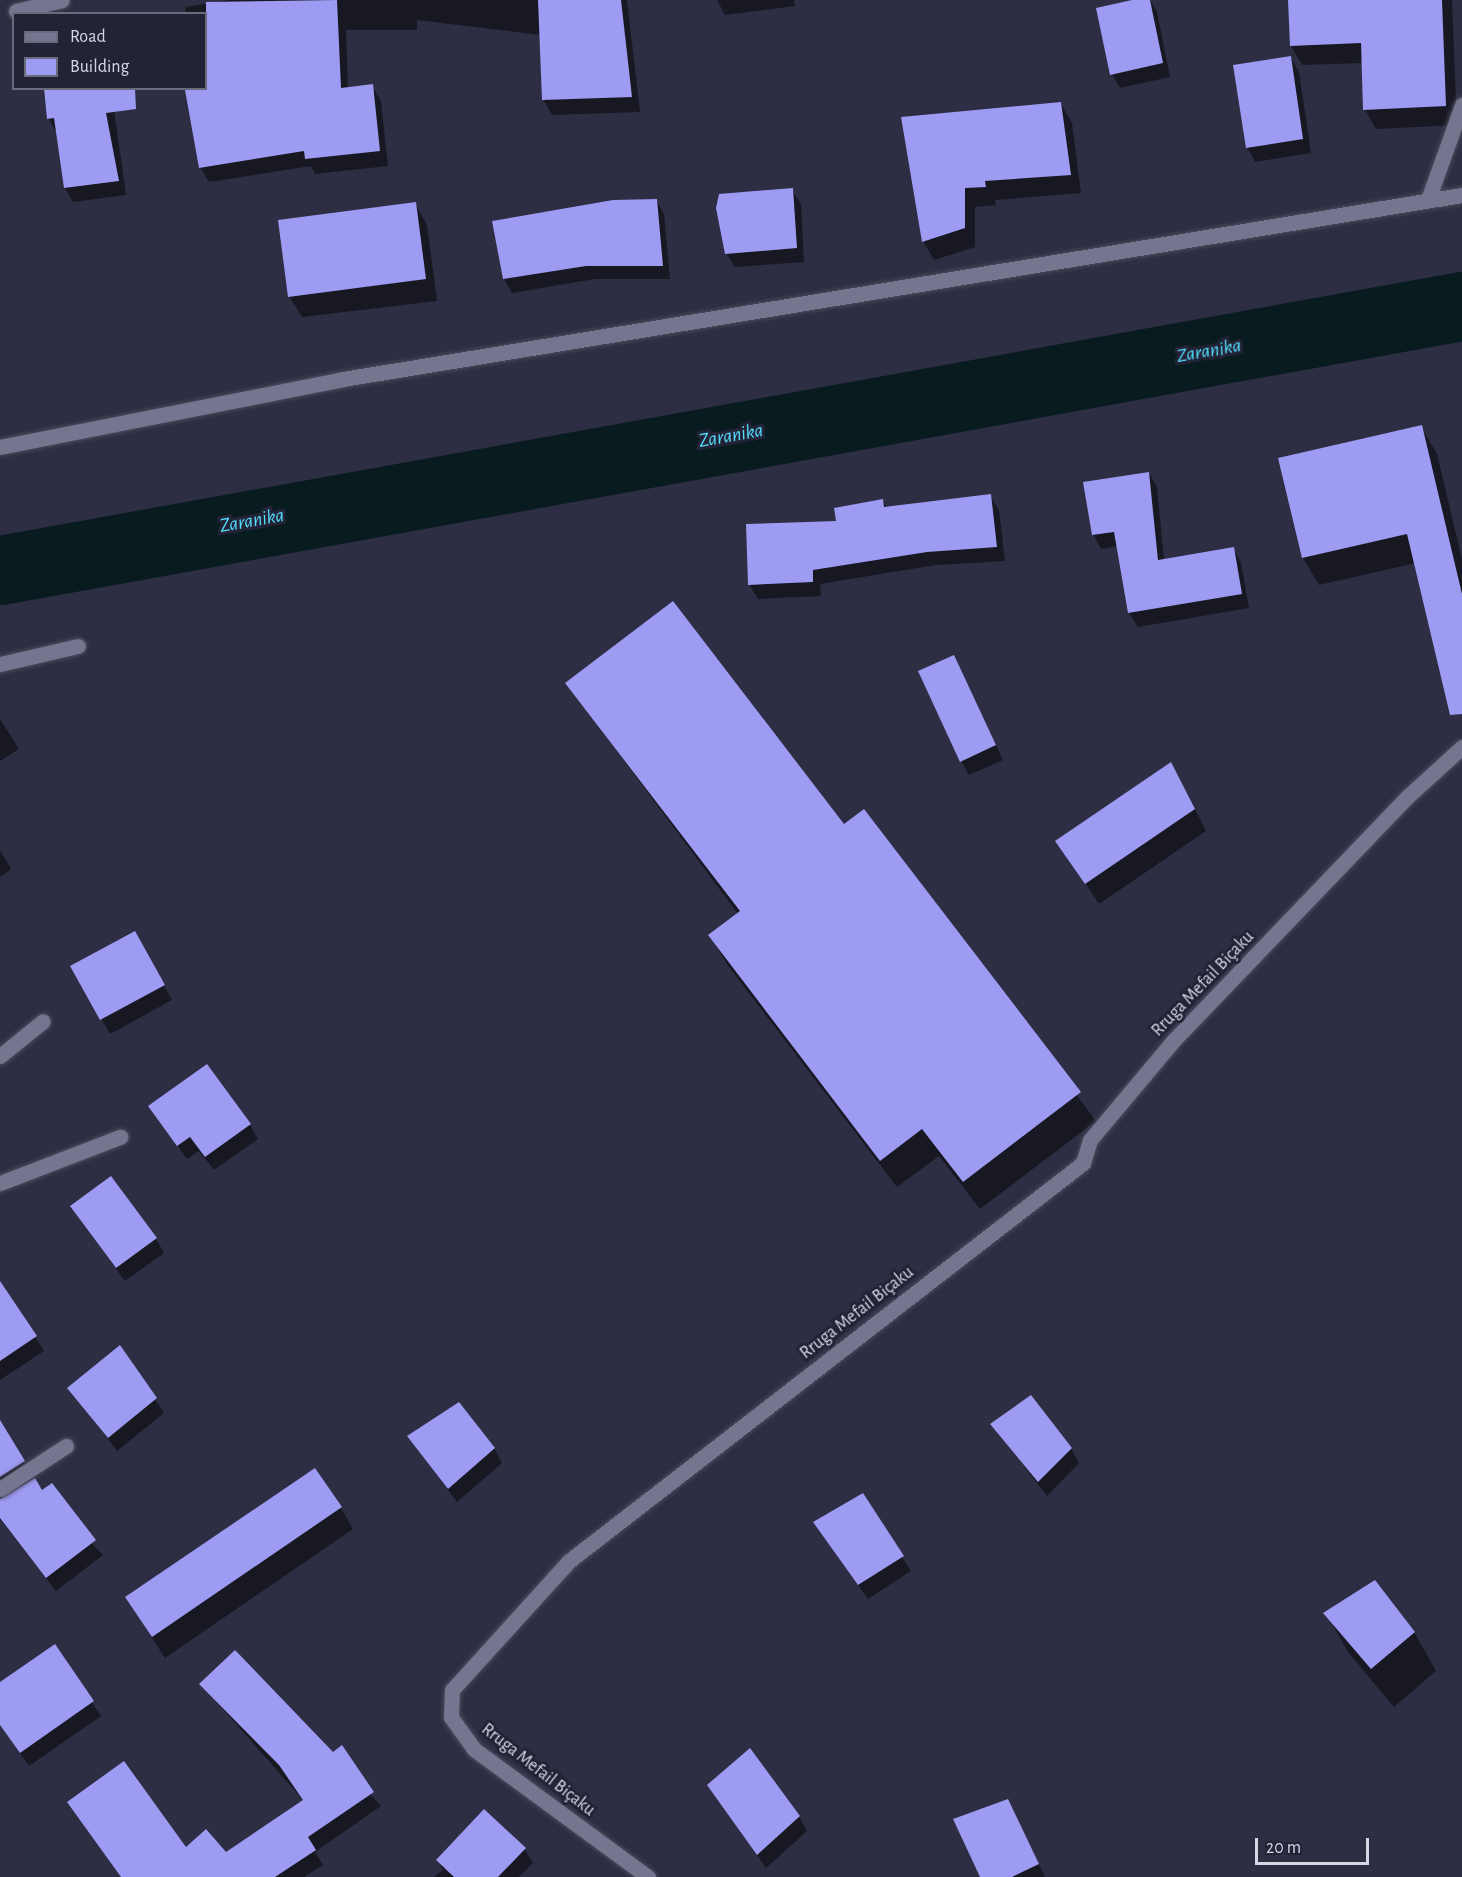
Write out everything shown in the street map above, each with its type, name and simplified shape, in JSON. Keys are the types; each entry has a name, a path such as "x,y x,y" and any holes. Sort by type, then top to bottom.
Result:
{"street":[{"path":"16,11 62,0"},
{"path":"1429,197 1462,105"},
{"path":"0,447 343,379 1429,197 1462,195"},
{"path":"0,664 78,646"},
{"name":"Rruga Mefail Biçaku","path":"648,1877 474,1749 452,1717 452,1690 568,1561 1083,1163 1090,1140 1173,1041 1406,798 1462,747"},
{"path":"0,1056 43,1021"},
{"path":"0,1183 120,1137"},
{"path":"0,1489 66,1446"}],"building":[{"path":"337,0 341,88 373,84 380,151 305,159 304,151 199,168 185,90 207,90 206,2"},
{"path":"538,0 621,0 632,97 542,100"},
{"path":"1132,0 1150,0 1163,63 1110,75 1096,8"},
{"path":"1288,0 1442,0 1446,106 1363,110 1361,43 1290,46"},
{"path":"1291,56 1303,139 1246,148 1233,65"},
{"path":"44,90 135,90 136,109 106,113 119,181 64,188 54,118 47,119"},
{"path":"1061,102 1071,175 985,181 986,187 965,188 965,228 922,242 901,117"},
{"path":"793,188 797,248 725,254 716,208 719,194"},
{"path":"657,199 663,266 586,266 503,279 492,221 613,200"},
{"path":"416,202 426,279 288,297 278,220"},
{"path":"1422,425 1462,594 1462,714 1450,715 1407,534 1302,558 1278,458"},
{"path":"1149,472 1158,560 1234,547 1242,594 1128,613 1114,532 1092,535 1083,482"},
{"path":"991,494 997,547 927,552 813,570 813,582 748,585 746,524 836,521 834,508 883,499 884,507"},
{"path":"673,601 844,824 864,809 1081,1092 963,1182 922,1129 880,1161 708,935 740,911 565,683"},
{"path":"954,655 996,745 960,762 918,671"},
{"path":"1171,762 1195,809 1085,884 1055,841"},
{"path":"135,931 165,985 100,1020 70,966"},
{"path":"207,1064 251,1124 205,1157 190,1137 177,1146 148,1106"},
{"path":"111,1176 157,1238 116,1268 70,1206"},
{"path":"0,1281 37,1336 0,1361"},
{"path":"120,1345 157,1398 108,1438 67,1388"},
{"path":"1031,1395 1072,1448 1038,1482 990,1424"},
{"path":"459,1402 495,1448 448,1489 407,1436"},
{"path":"0,1420 25,1461 0,1477"},
{"path":"315,1468 342,1507 152,1637 125,1597"},
{"path":"35,1478 42,1490 52,1483 96,1540 46,1578 0,1518 0,1499"},
{"path":"863,1493 904,1556 858,1585 813,1522"},
{"path":"1375,1580 1415,1632 1371,1669 1323,1613"},
{"path":"55,1644 94,1701 20,1753 0,1725 0,1682"},
{"path":"235,1650 333,1752 342,1745 374,1792 308,1837 316,1850 275,1877 121,1877 67,1802 124,1761 186,1847 206,1829 226,1852 303,1800 279,1765 199,1684"},
{"path":"750,1748 800,1816 757,1855 707,1785"},
{"path":"1008,1799 1039,1864 1012,1877 980,1877 953,1819"},
{"path":"484,1809 526,1848 498,1877 454,1877 436,1860"}],"waterway":[{"name":"Zaranika","path":"0,570 1462,306"}]}
